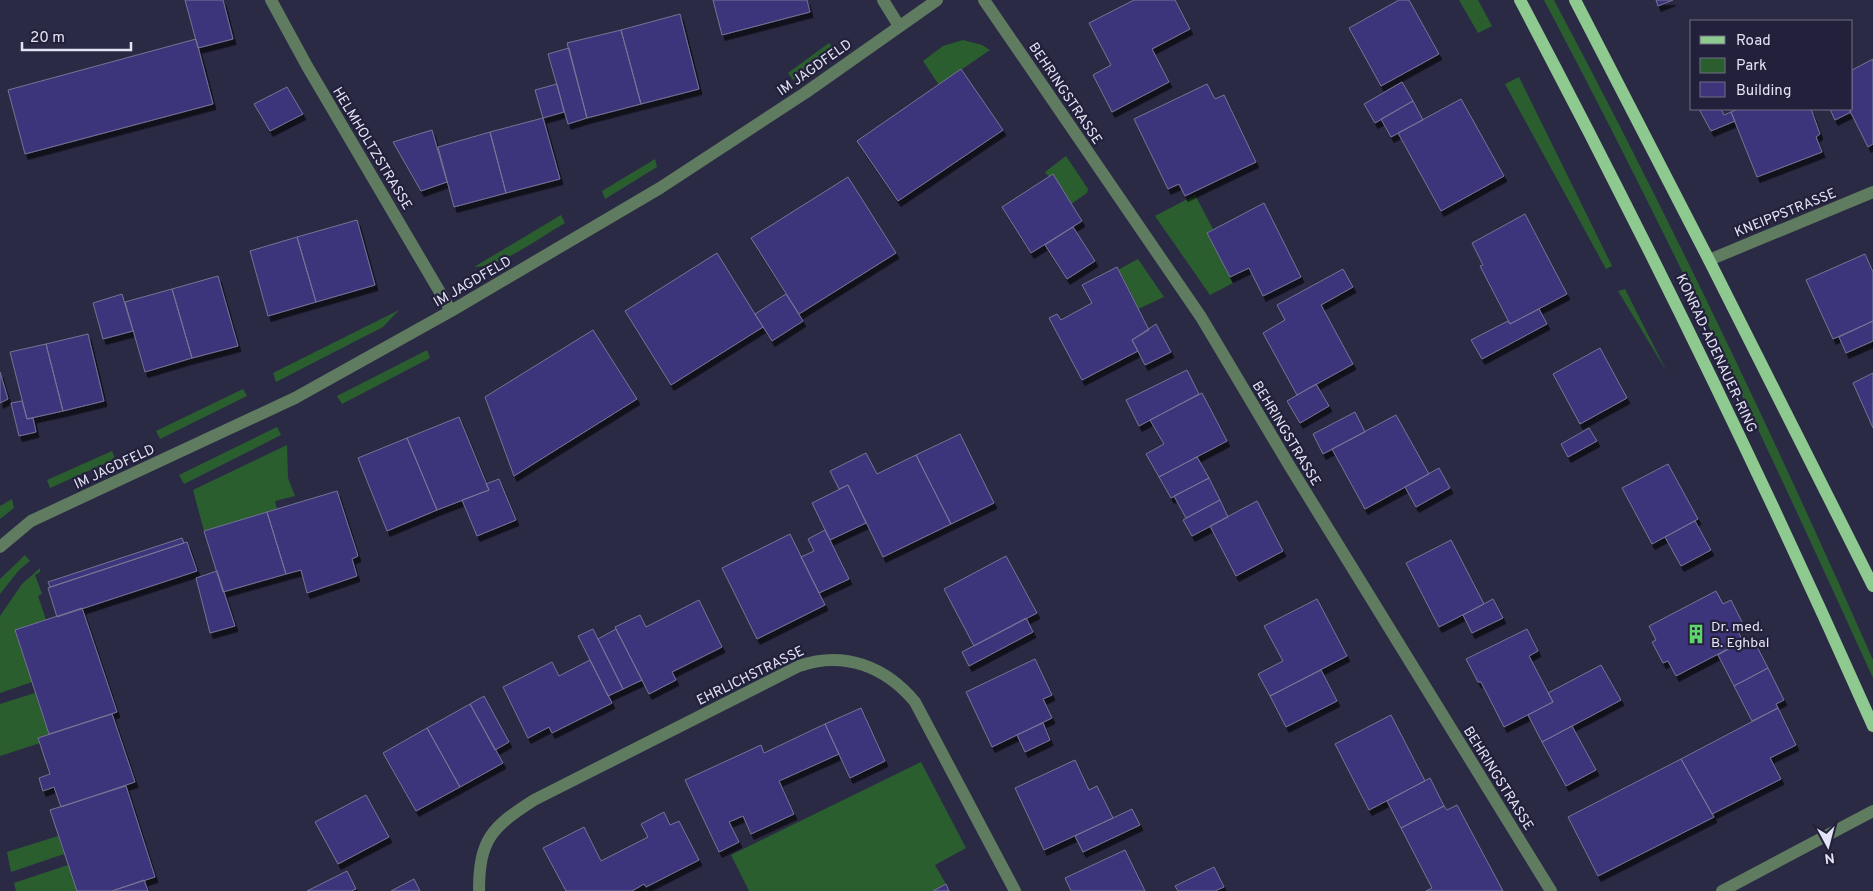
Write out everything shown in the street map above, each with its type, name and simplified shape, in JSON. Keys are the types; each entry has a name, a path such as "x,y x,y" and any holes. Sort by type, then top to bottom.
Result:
{"main road":[{"name":"KONRAD-ADENAUER-RING","path":"1520,0 1661,272 1771,503 1873,726"},
{"path":"1575,0 1709,260 1873,586"}],"street":[{"name":"HELMHOLTZSTRASSE","path":"271,0 306,66 451,311"},
{"path":"883,0 899,26"},
{"name":"IM JAGDFELD","path":"0,547 31,521 295,398 451,311 660,188 805,93 936,0"},
{"name":"BEHRINGSTRASSE","path":"984,0 1201,317 1294,474 1550,891"},
{"path":"1514,0 1534,25"},
{"name":"KNEIPPSTRASSE","path":"1709,260 1873,192"},
{"name":"EHRLICHSTRASSE","path":"479,891 480,863 483,850 491,835 504,819 534,800 799,666 816,660 835,659 855,662 888,675 902,686 915,702 1015,891"},
{"path":"1722,891 1873,811"}],"green space":[{"path":"1459,0 1478,0 1492,26 1478,33"},
{"path":"1544,0 1554,0 1597,81 1720,327 1798,493 1873,660 1873,678 1714,336 1631,167"},
{"path":"963,40 982,45 990,50 939,85 923,61 943,46"},
{"path":"829,43 834,50 793,80 788,73"},
{"path":"1519,77 1612,266 1606,269 1505,84"},
{"path":"1066,156 1088,189 1087,193 1071,204 1053,175 1049,177 1045,172"},
{"path":"655,159 657,167 605,199 602,191"},
{"path":"1195,195 1213,229 1207,233 1233,283 1210,295 1155,216"},
{"path":"561,215 565,223 521,250 497,262 474,267"},
{"path":"1138,259 1164,297 1138,309 1118,270"},
{"path":"1625,289 1667,372 1618,291"},
{"path":"399,310 383,327 276,382 273,373"},
{"path":"427,350 430,358 342,404 337,396"},
{"path":"243,389 247,396 160,439 156,431"},
{"path":"277,427 281,435 184,484 179,475"},
{"path":"287,445 288,478 295,496 275,501 277,509 204,531 193,490"},
{"path":"112,451 115,459 50,488 47,480"},
{"path":"12,499 14,508 0,519 0,506"},
{"path":"25,555 30,561 19,570 0,594 0,579"},
{"path":"40,568 40,572 35,575 42,594 38,596 46,620 15,631 32,682 0,693 0,616 22,584"},
{"path":"35,693 49,734 38,738 40,743 0,756 0,704"},
{"path":"921,762 966,848 935,865 946,884 933,891 749,891 731,855"},
{"path":"58,836 64,854 11,872 7,852"},
{"path":"68,865 77,891 16,891 14,883"}],"building":[{"path":"185,0 223,0 233,39 198,48"},
{"path":"713,0 807,0 810,12 722,35"},
{"path":"1134,0 1175,0 1190,29 1152,49 1169,82 1112,112 1093,75 1111,65 1089,23"},
{"path":"1399,0 1409,0 1439,54 1381,86 1349,28"},
{"path":"1656,0 1673,0 1658,6"},
{"path":"680,14 699,89 641,104 621,30"},
{"path":"621,30 641,104 587,118 567,43"},
{"path":"196,39 213,104 25,154 8,90"},
{"path":"569,48 587,118 568,124 548,54"},
{"path":"1873,59 1873,144 1868,147 1850,110 1853,110 1853,69"},
{"path":"961,69 1003,130 898,201 857,141"},
{"path":"1402,82 1413,101 1375,123 1364,104"},
{"path":"557,84 564,112 543,118 535,90"},
{"path":"1207,84 1215,99 1224,95 1256,162 1185,196 1179,184 1168,189 1134,119"},
{"path":"287,87 303,114 270,131 254,104"},
{"path":"1461,99 1504,176 1441,211 1398,133"},
{"path":"1413,101 1423,120 1391,137 1381,119"},
{"path":"1700,110 1722,110 1724,115 1731,112 1735,121 1711,131"},
{"path":"1736,110 1811,110 1820,134 1816,137 1822,152 1757,177 1731,112"},
{"path":"1830,110 1850,110 1851,112 1835,120"},
{"path":"543,118 560,179 506,193 490,132"},
{"path":"432,130 447,182 421,191 393,142"},
{"path":"490,132 506,193 454,207 438,147"},
{"path":"1053,174 1082,221 1031,253 1002,207"},
{"path":"848,177 896,253 799,314 751,238"},
{"path":"1264,203 1301,277 1263,296 1249,268 1230,277 1207,233"},
{"path":"1525,214 1567,294 1510,324 1480,266 1483,265 1472,243"},
{"path":"357,220 375,285 316,302 297,237"},
{"path":"1073,227 1095,261 1067,279 1045,245"},
{"path":"297,237 316,302 268,316 250,251"},
{"path":"717,253 763,327 671,385 625,311"},
{"path":"1865,254 1873,272 1873,321 1833,339 1806,280"},
{"path":"1117,267 1149,330 1132,340 1138,351 1082,380 1049,318 1057,314 1061,320 1092,303 1082,285"},
{"path":"1343,269 1353,287 1321,305 1353,364 1297,395 1263,333 1285,320 1277,305"},
{"path":"218,276 238,346 192,358 172,289"},
{"path":"172,289 192,358 145,372 125,302"},
{"path":"122,294 133,331 103,339 93,303"},
{"path":"786,294 803,321 772,341 755,314"},
{"path":"1539,309 1547,324 1482,359 1471,340 1508,321 1510,324"},
{"path":"1873,321 1873,341 1846,353 1839,337"},
{"path":"1156,324 1171,352 1145,365 1132,340"},
{"path":"593,330 637,399 514,476 485,397"},
{"path":"88,334 104,401 63,411 46,344"},
{"path":"46,344 63,411 27,419 10,352"},
{"path":"1600,348 1627,398 1580,424 1553,374"},
{"path":"1187,370 1199,394 1139,426 1126,400"},
{"path":"0,372 8,399 0,403"},
{"path":"1873,373 1873,428 1853,383"},
{"path":"1316,384 1329,406 1300,423 1287,401"},
{"path":"1202,393 1227,441 1159,477 1146,454 1164,444 1150,420"},
{"path":"22,401 27,419 33,418 36,432 19,436 11,403"},
{"path":"1355,412 1365,432 1323,454 1313,434"},
{"path":"1396,415 1429,474 1365,509 1332,449"},
{"path":"459,417 489,490 437,510 407,438"},
{"path":"1589,428 1597,441 1568,457 1561,444"},
{"path":"960,434 994,503 951,524 916,455"},
{"path":"407,438 437,510 387,531 358,458"},
{"path":"866,453 877,474 916,455 951,524 883,557 848,485 839,489 830,471"},
{"path":"1197,457 1209,478 1171,498 1159,477"},
{"path":"1668,464 1698,519 1652,544 1622,488"},
{"path":"1439,468 1450,488 1416,507 1405,487"},
{"path":"1209,478 1220,500 1186,518 1174,496"},
{"path":"499,479 516,520 477,536 462,500 489,490 486,484"},
{"path":"848,485 866,523 830,540 812,503"},
{"path":"337,491 358,556 352,559 357,576 307,593 301,570 286,574 267,512"},
{"path":"1220,500 1228,517 1192,536 1183,520"},
{"path":"1257,501 1283,551 1236,576 1210,526"},
{"path":"267,512 286,574 223,592 204,531"},
{"path":"1695,521 1711,550 1681,566 1665,537"},
{"path":"825,530 849,579 819,593 801,557 814,551 808,539"},
{"path":"790,534 825,605 757,639 722,568"},
{"path":"182,538 184,543 50,587 48,582"},
{"path":"1451,540 1484,604 1439,627 1406,563"},
{"path":"187,542 197,571 57,617 48,588"},
{"path":"1006,556 1037,613 974,646 944,589"},
{"path":"217,571 235,626 210,633 196,578"},
{"name":"Dr. med. B. Eghbal","path":"1716,591 1723,604 1731,600 1743,624 1736,628 1743,641 1676,676 1668,661 1663,663 1652,642 1656,640 1649,626"},
{"path":"1317,599 1347,656 1270,696 1258,674 1283,661 1264,626"},
{"path":"1493,599 1503,618 1472,633 1463,615"},
{"path":"699,600 722,647 672,672 676,680 649,694 615,627 640,615 646,627"},
{"path":"82,608 117,712 49,734 15,630"},
{"path":"1026,618 1033,632 969,666 962,652"},
{"path":"593,629 623,689 608,696 578,636"},
{"path":"616,629 642,680 623,689 598,639"},
{"path":"1527,629 1538,651 1529,656 1553,702 1504,727 1481,682 1478,682 1466,659"},
{"path":"1743,641 1745,645 1754,641 1768,668 1734,686 1718,655"},
{"path":"1035,659 1052,695 1043,699 1052,718 992,747 966,692"},
{"path":"590,660 612,703 552,733 549,727 528,738 503,687 552,662 559,676"},
{"path":"1601,665 1621,700 1542,742 1528,715 1553,702 1548,693"},
{"path":"1768,668 1784,700 1776,704 1778,708 1752,721 1734,686"},
{"path":"1321,670 1337,701 1286,727 1270,696"},
{"path":"484,696 509,742 495,750 470,704"},
{"path":"470,704 503,763 460,787 427,728"},
{"path":"861,708 885,761 850,778 825,724"},
{"path":"1778,708 1796,745 1770,758 1781,779 1712,814 1681,759"},
{"path":"112,714 135,782 61,807 54,787 43,791 41,785 39,778 50,774 38,738"},
{"path":"1391,715 1425,781 1369,810 1335,744"},
{"path":"1043,723 1050,740 1025,752 1017,735"},
{"path":"825,724 839,754 779,781 794,814 751,834 743,816 729,822 739,842 719,852 685,780 761,745 764,753"},
{"path":"1572,726 1596,770 1566,786 1542,742"},
{"path":"427,728 460,787 416,811 383,753"},
{"path":"1681,759 1714,817 1598,876 1568,817"},
{"path":"1075,760 1089,790 1097,786 1113,818 1044,850 1015,788"},
{"path":"1430,778 1444,806 1401,828 1387,801"},
{"path":"126,786 155,877 112,891 77,891 50,810"},
{"path":"366,795 389,837 338,864 315,822"},
{"path":"1457,805 1503,891 1426,891 1432,888 1401,828 1444,806 1447,810"},
{"path":"1132,809 1140,825 1083,852 1075,836"},
{"path":"664,812 670,825 679,821 699,860 646,887 644,884 632,891 566,891 543,848 584,827 601,861 648,837 641,824"},
{"path":"1125,850 1145,891 1071,891 1065,878"},
{"path":"1214,867 1224,887 1215,891 1178,891 1175,886"},
{"path":"347,871 356,889 351,891 307,891"},
{"path":"414,879 420,891 391,891"},
{"path":"144,880 148,891 112,891"},
{"path":"946,884 949,891 933,891"}],"place":[{"name":"Dr. med. B. Eghbal","path":"1696,634"}]}
